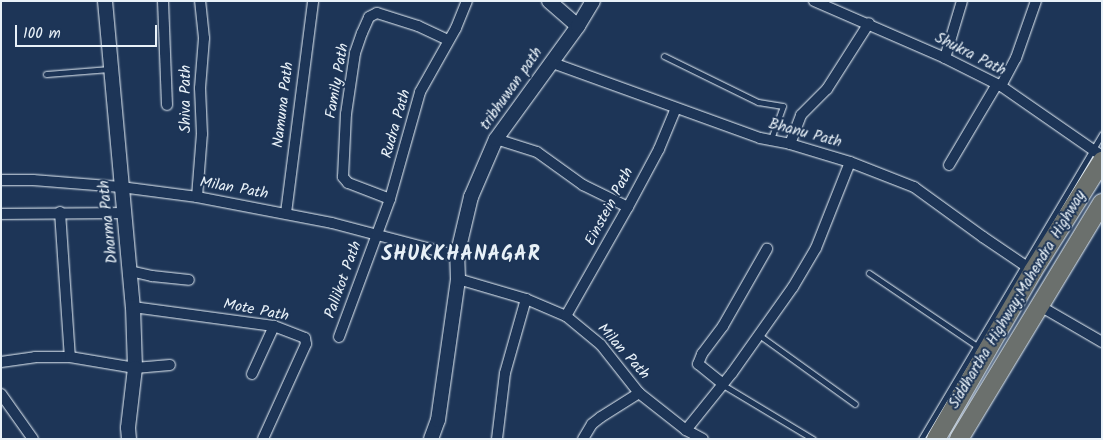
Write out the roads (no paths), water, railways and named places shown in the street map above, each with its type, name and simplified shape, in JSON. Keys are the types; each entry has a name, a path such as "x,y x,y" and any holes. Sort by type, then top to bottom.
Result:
{"highway":[{"name":"Siddhartha Highway;Mahendra Highway","path":"936,439 981,349 1097,155"},
{"name":"Siddhartha Highway;Mahendra Highway","path":"959,439 1045,309 1100,209"}],"street":[{"name":"Dharma Path","path":"105,1 133,307 135,368 128,428 129,439"},
{"path":"163,1 167,104"},
{"name":"Shiva Path","path":"197,197 202,134 200,88 204,38 200,1"},
{"name":"Namuna Path","path":"286,213 313,1"},
{"name":"Rudra Path","path":"377,233 390,200 420,92 467,1"},
{"path":"549,1 578,26"},
{"name":"tribhuwan path","path":"431,439 438,420 458,279 457,256 471,198 496,139 550,62 578,26 593,1"},
{"name":"Shukra Path","path":"814,1 835,5 869,24 945,58 999,85 1097,155 1102,156"},
{"path":"945,58 962,1"},
{"path":"949,165 1016,58 1036,1"},
{"name":"Family Path","path":"390,200 348,183 343,177 346,114 355,54 369,17 377,13 448,40"},
{"path":"790,144 801,115 827,89 869,24"},
{"name":"Bhanu Path","path":"550,62 770,141 790,144 850,162 914,186 1028,268"},
{"name":"Einstein Path","path":"566,316 628,207 658,149 676,108"},
{"path":"496,139 537,152 559,170 583,185 628,207"},
{"path":"686,430 760,335 793,287 816,248 850,162"},
{"name":"Milan Path","path":"1,180 33,180 121,187 197,197 286,213 377,233 457,256"},
{"path":"60,212 70,357"},
{"path":"1,214 60,212 123,213"},
{"name":"Pallikot Path","path":"339,337 377,233"},
{"path":"723,384 698,364 702,354 723,326 767,249"},
{"path":"130,271 152,276 190,280"},
{"name":"Milan Path","path":"458,279 526,299 566,316 600,345 639,393 686,430 702,439"},
{"path":"497,439 507,363 526,299"},
{"name":"Mote Path","path":"133,307 274,326 307,340 263,439"},
{"path":"1045,309 1102,342"},
{"path":"252,374 274,326"},
{"path":"1,362 35,357 70,357 135,368 170,365"},
{"path":"583,439 592,424 601,416 639,393"},
{"path":"1,394 32,439"}],"lane":[{"path":"664,56 758,102 783,106 770,141"},
{"path":"46,74 111,69"},
{"path":"1097,155 1102,134"},
{"path":"868,273 981,349 921,439"},
{"path":"760,335 855,404"},
{"path":"723,384 812,439"}],"district":[{"name":"SHUKKHANAGAR","path":"461,255"}]}
